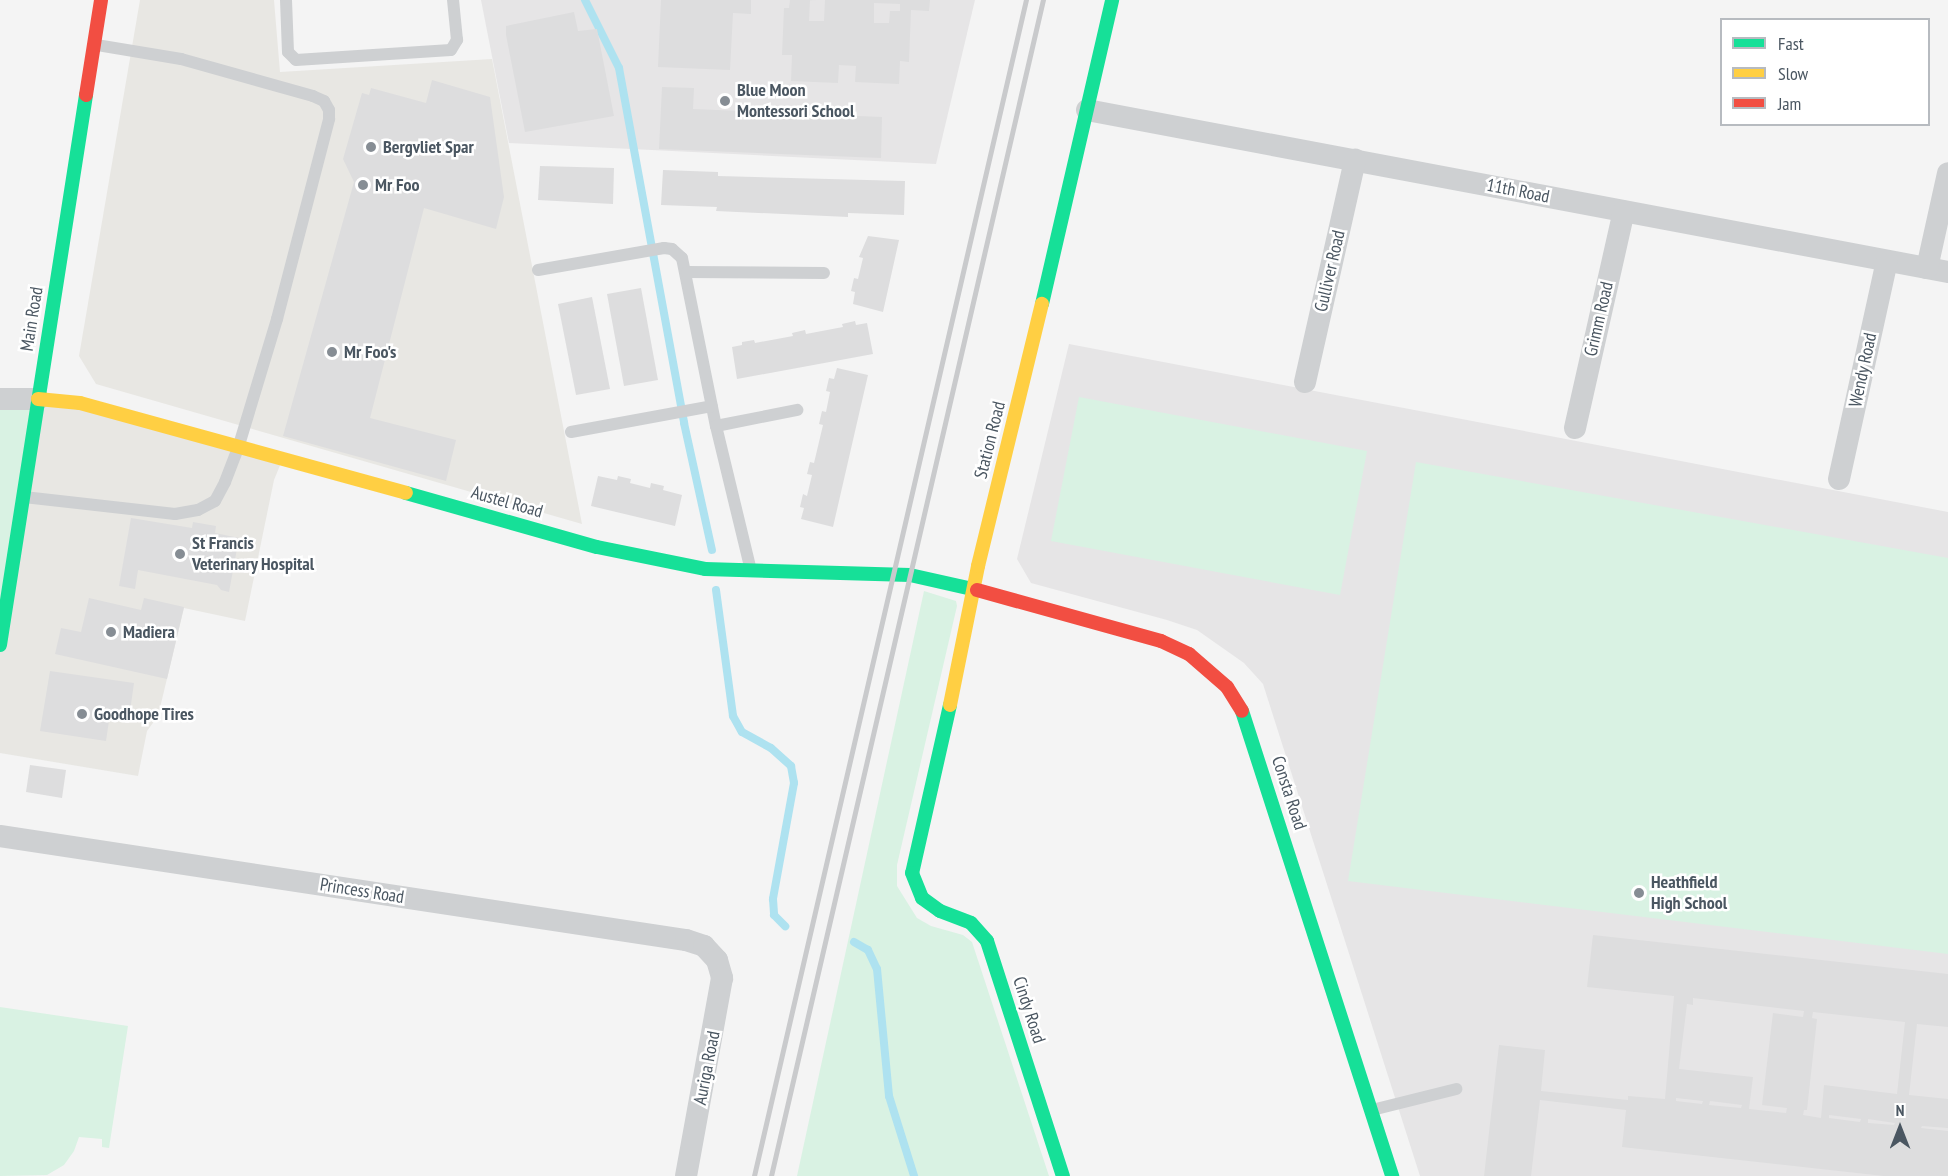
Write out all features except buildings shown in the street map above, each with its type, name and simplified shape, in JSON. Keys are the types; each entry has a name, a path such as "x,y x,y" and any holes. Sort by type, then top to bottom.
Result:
{"street":[{"name":"Main Road","path":"0,645 101,0"},
{"name":"Station Road","path":"917,890 912,873 913,864 974,589 1112,0"},
{"name":"11th Road","path":"1087,110 1937,270"},
{"name":"Gulliver Road","path":"1305,382 1355,160"},
{"path":"1937,270 1948,173"},
{"name":"Grimm Road","path":"1575,428 1624,211"},
{"name":"Wendy Road","path":"1839,479 1887,261"},
{"path":"0,399 38,399"},
{"name":"Austel Road","path":"38,399 80,403 239,445 577,541 705,569 893,574 974,589"},
{"name":"Consta Road","path":"974,589 1161,641 1189,654 1227,687 1246,717 1392,1176"},
{"name":"Princess Road","path":"0,836 686,940 704,946 717,960"},
{"name":"Cindy Road","path":"917,890 922,898 935,908 971,923 980,930 987,941 1064,1176"},
{"name":"Auriga Road","path":"686,1176 719,1004 722,978 717,960"}],"lane":[{"path":"286,0 288,52 292,59 303,60 451,50 457,40 453,0"},
{"path":"23,497 159,514 188,514 215,501 239,445 327,135 330,110 324,101 313,96 181,59 94,45"},
{"path":"538,270 664,248 678,254 687,272 716,426 751,572"},
{"path":"687,272 824,273"},
{"path":"571,432 712,406"},
{"path":"716,426 797,410"},
{"path":"1371,1110 1456,1089"}],"shaded area":[{"path":"140,0 274,0 280,72 492,59 582,524 96,384 79,356"},
{"name":"Blue Moon Montessori School","path":"481,0 975,0 936,164 509,143"},
{"name":"Heathfield High School","path":"1069,344 1948,512 1948,1176 1420,1176 1263,684 1244,663 1197,630 1031,583 1017,559"},
{"path":"38,399 283,458 274,480 245,621 184,608 158,716 147,731 138,776 0,753 0,645"}],"green space":[{"path":"1079,397 1367,451 1340,595 1051,541"},
{"path":"0,399 38,399 0,631"},
{"path":"1416,462 1948,558 1948,954 1348,881"},
{"path":"924,591 956,601 957,606 897,865 897,886 917,918 931,926 963,935 972,942 1049,1176 797,1176"},
{"path":"0,1007 128,1026 109,1148 102,1147 102,1139 79,1137 74,1151 64,1165 47,1175 0,1176"}],"waterway":[{"path":"585,0 619,68 684,423 712,550"},
{"path":"716,590 733,716 742,732 771,748 791,766 794,783 773,899 774,915 785,926"},
{"path":"854,942 868,950 877,969 889,1096 914,1176"}],"railway":[{"path":"754,1176 1026,0"},
{"path":"771,1176 1043,0"}],"traffic: fast":[{"path":"1042,304 1112,0"},
{"path":"0,645 86,95"},
{"path":"406,493 597,547 705,569 910,575 977,590"},
{"path":"950,705 912,873 922,898 940,911 971,923 987,941 1063,1176"},
{"path":"1242,711 1392,1176"}],"traffic: slow":[{"path":"950,705 978,566 1042,304"},
{"path":"38,399 80,403 406,493"}],"traffic: jam":[{"path":"86,95 101,0"},
{"path":"977,590 1161,641 1189,654 1227,687 1242,711"}],"place":[{"name":"Blue Moon Montessori School","path":"725,101"},
{"name":"Bergvliet Spar","path":"371,147"},
{"name":"Mr Foo","path":"363,185"},
{"name":"Mr Foo's","path":"332,352"},
{"name":"St Francis Veterinary Hospital","path":"180,554"},
{"name":"Madiera","path":"111,632"},
{"name":"Goodhope Tires","path":"82,714"},
{"name":"Heathfield High School","path":"1639,893"}]}
